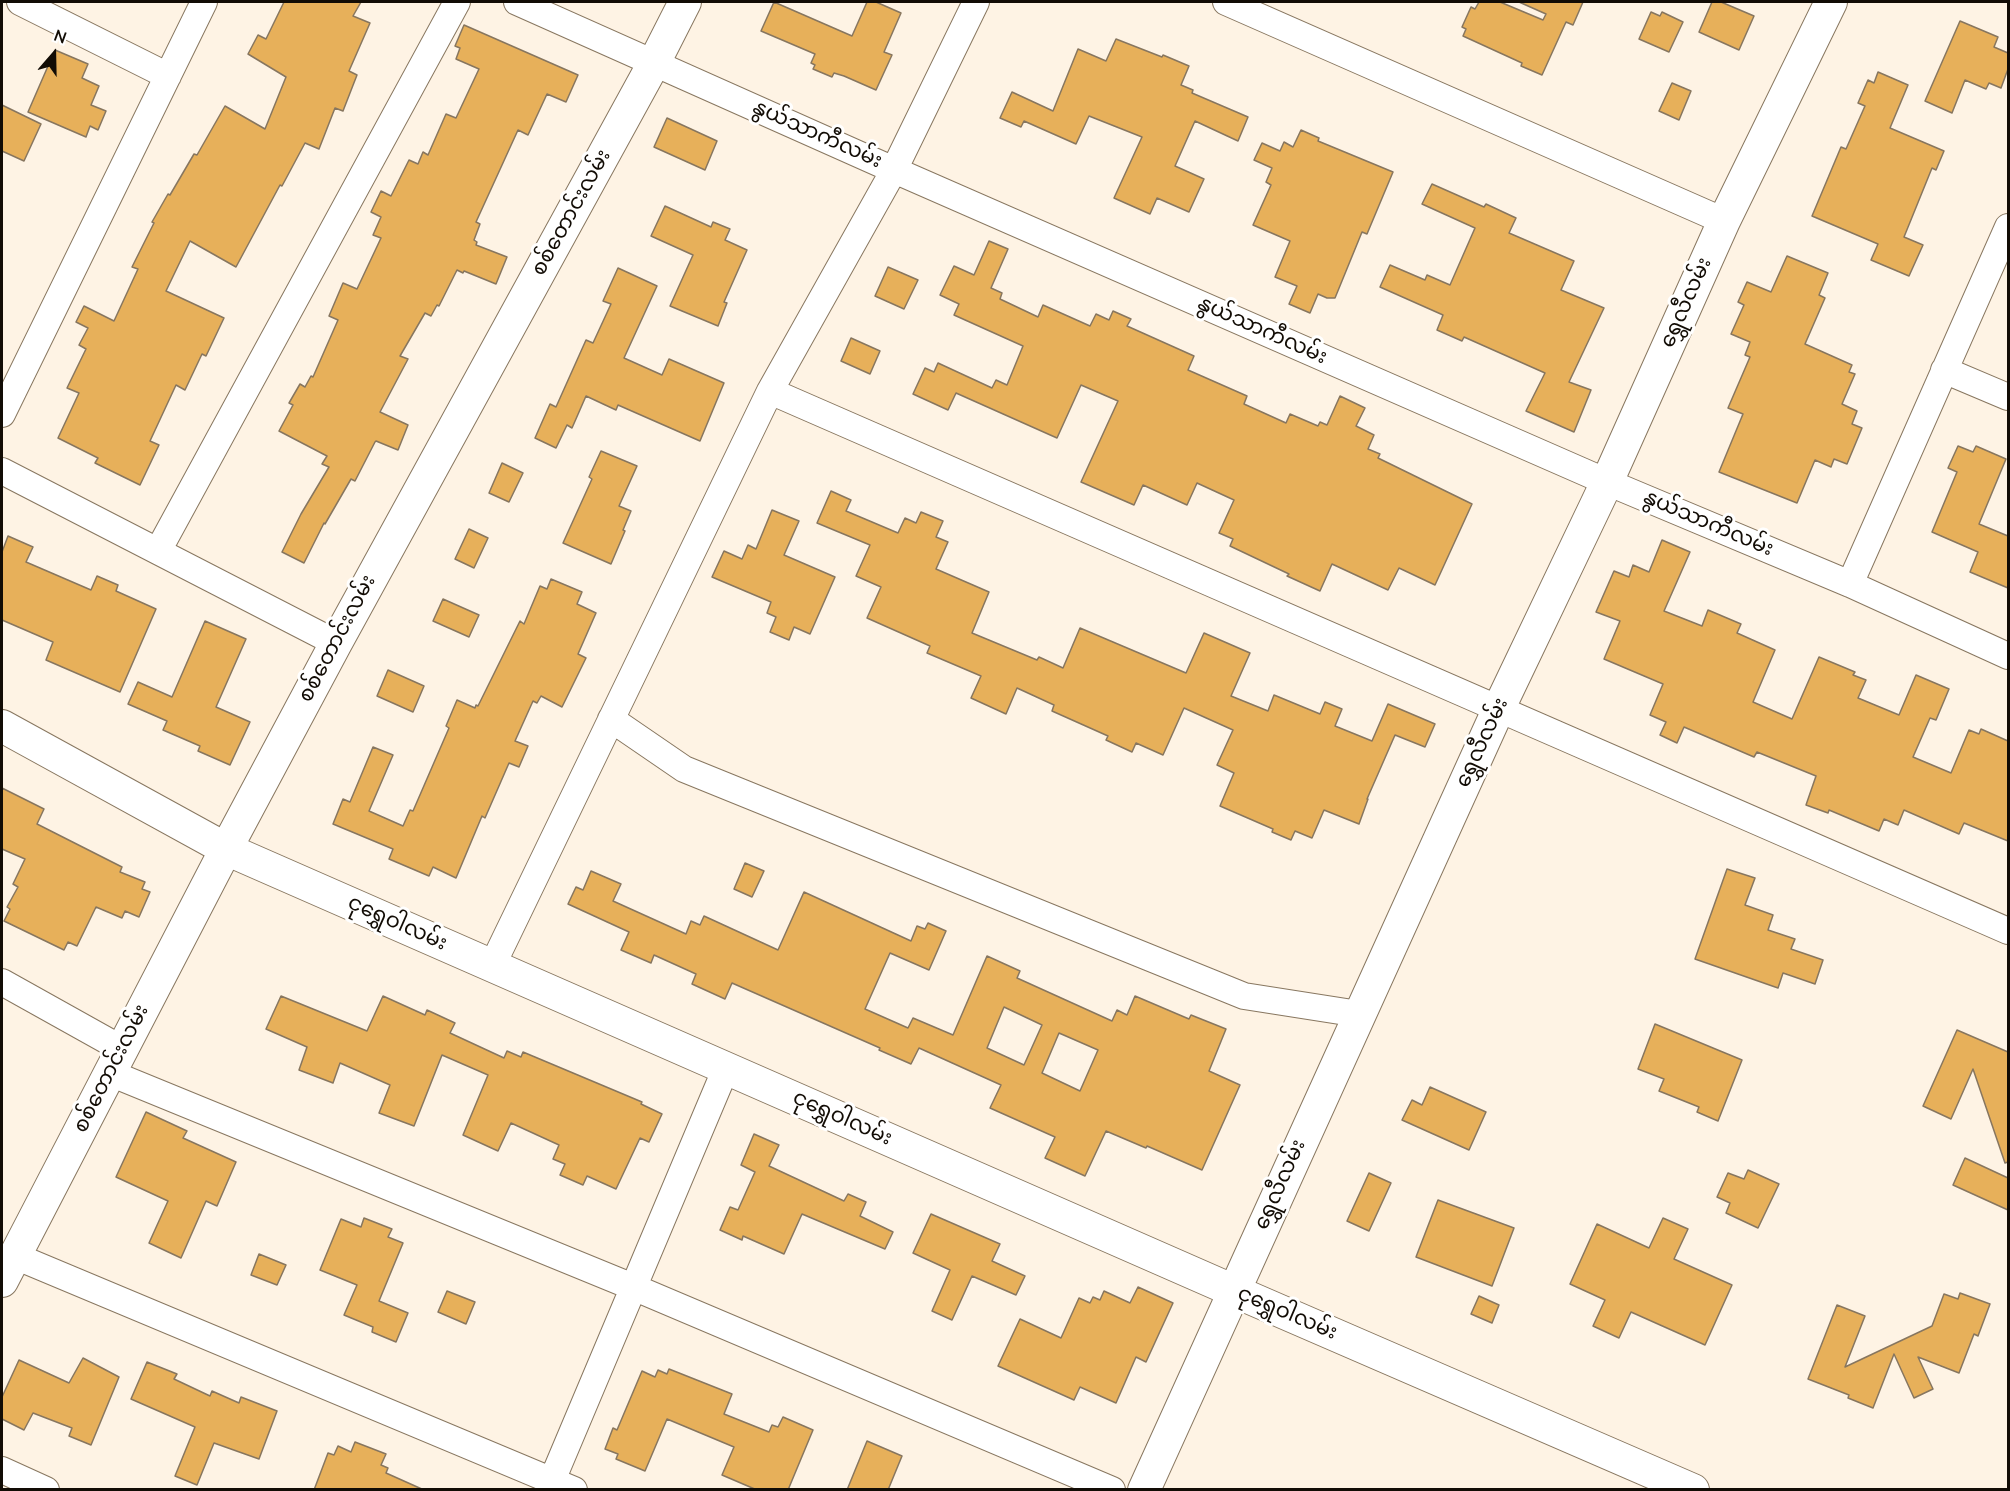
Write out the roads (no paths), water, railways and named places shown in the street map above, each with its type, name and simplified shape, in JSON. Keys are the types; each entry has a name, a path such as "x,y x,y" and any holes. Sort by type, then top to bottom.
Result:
{"street":[{"path":"20,2 168,76"},
{"path":"2,414 204,2"},
{"path":"158,551 457,2"},
{"name":"နွယ်သာကီလမ်း","path":"517,2 894,170 1607,482 1850,584 2008,656"},
{"name":"စစ်တောင်းလမ်း","path":"8,1268 336,643 654,63 685,2"},
{"path":"492,966 770,391 894,170 976,2"},
{"path":"1226,2 1724,221"},
{"name":"ရွှေလီလမ်း","path":"1144,1490 1498,708 1607,482 1724,221 1831,2"},
{"path":"1850,584 2008,226"},
{"path":"1944,370 2008,397"},
{"path":"770,391 2008,931"},
{"path":"2,471 336,643"},
{"path":"611,719 684,769 1244,996 1359,1014"},
{"name":"ငုရွှေဝါလမ်း","path":"2,726 226,849 1693,1490"},
{"path":"2,982 116,1061 633,1287 1112,1490"},
{"path":"8,1268 558,1486 633,1287 726,1068"},
{"path":"2,1470 46,1490"}]}
